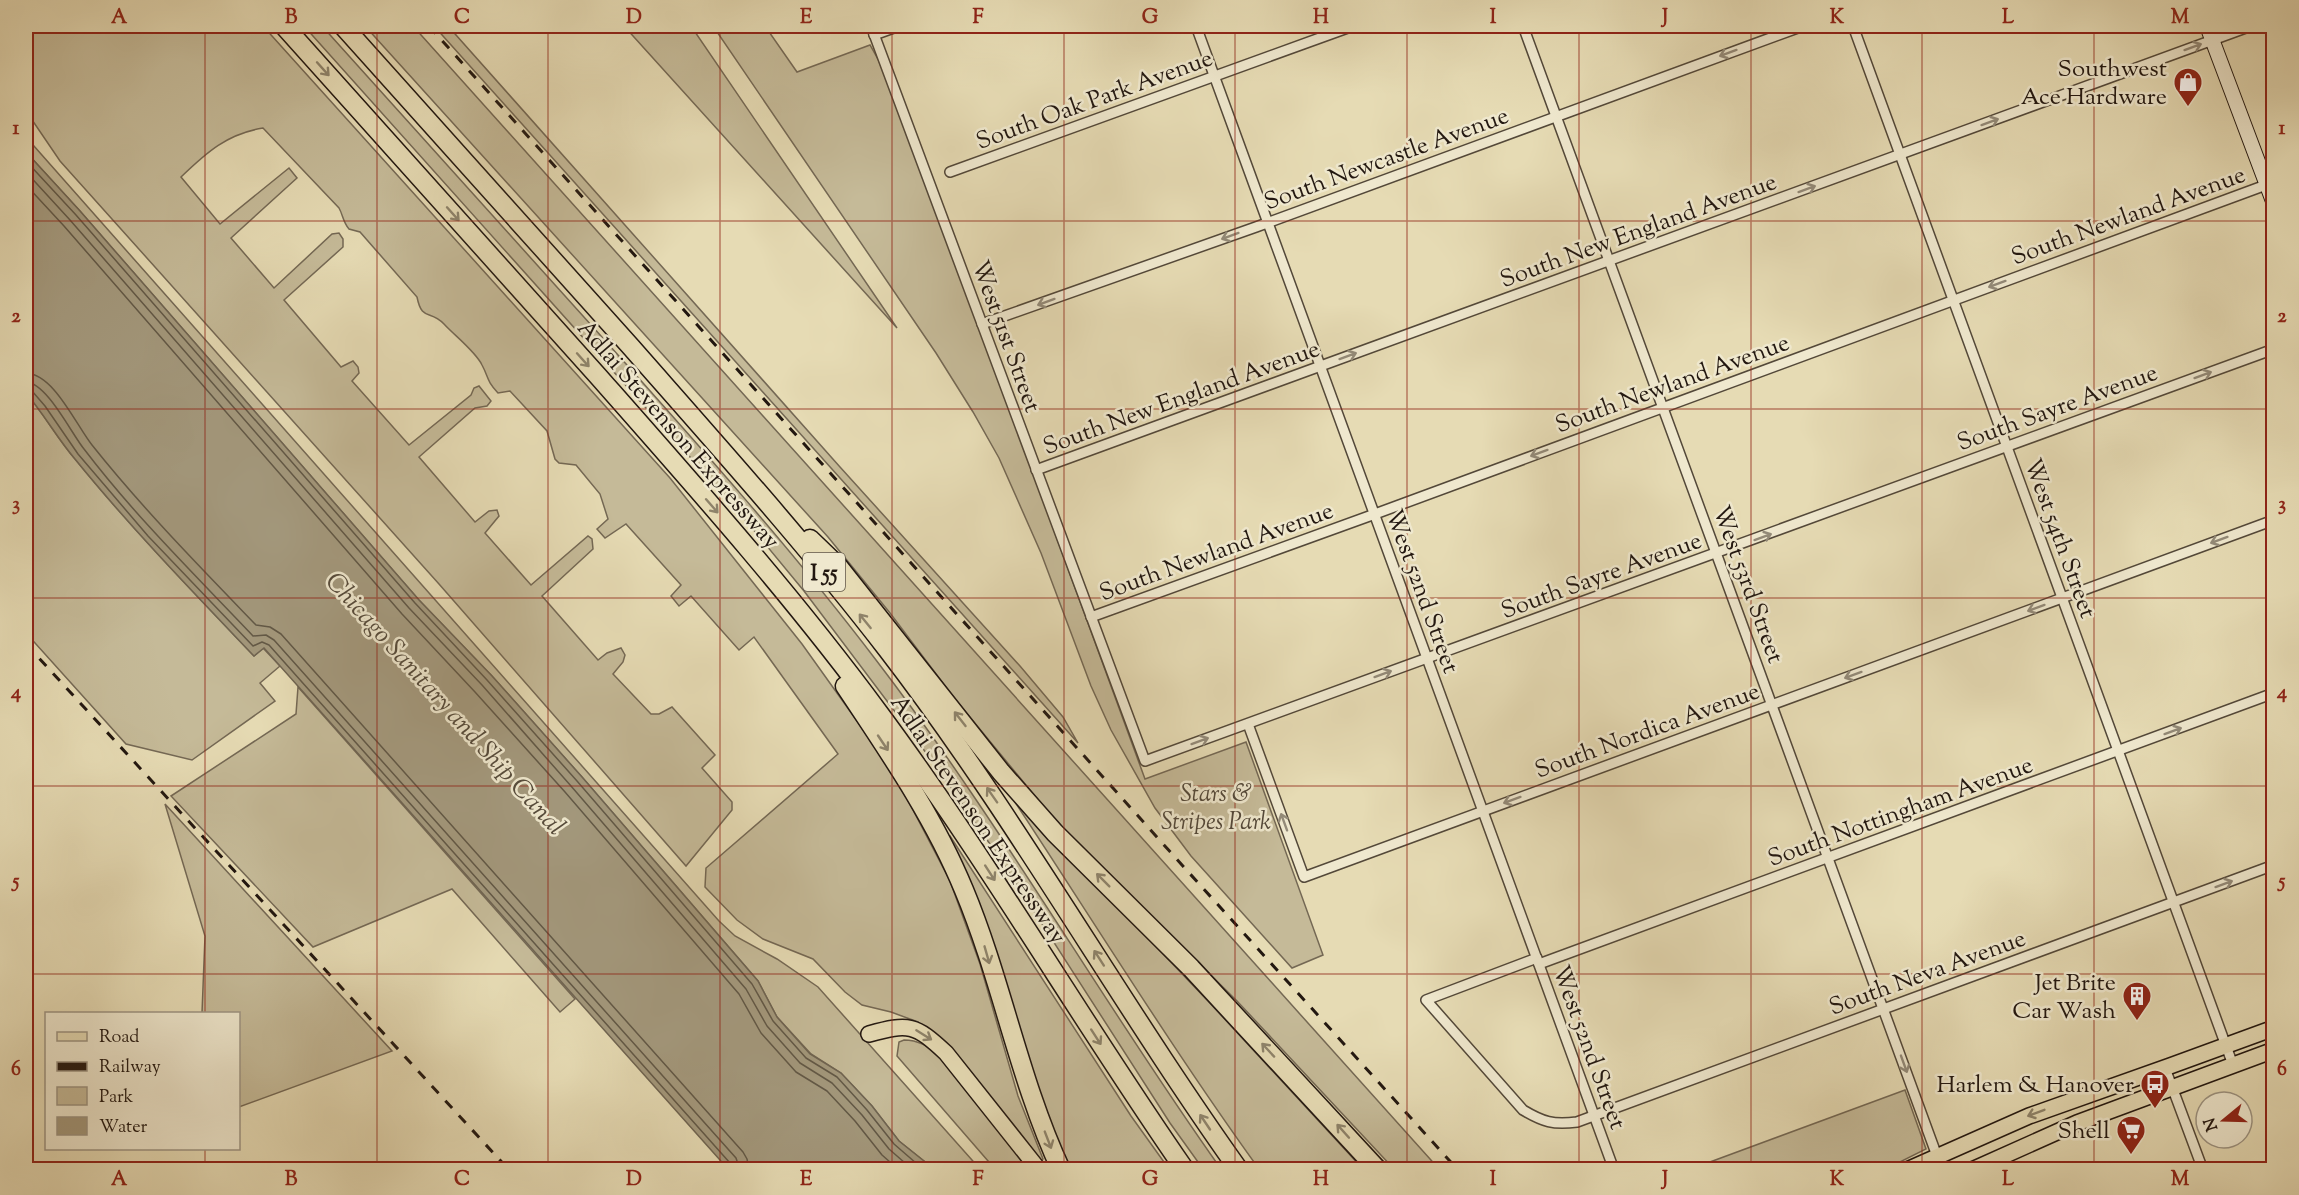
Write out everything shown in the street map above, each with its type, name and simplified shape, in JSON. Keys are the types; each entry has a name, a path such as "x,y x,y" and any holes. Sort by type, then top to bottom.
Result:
{"highway":[{"name":"Adlai Stevenson Expressway","path":"284,26 688,478 769,572 878,711 957,821 1122,1078 1185,1170"},
{"name":"Adlai Stevenson Expressway","path":"343,26 754,486 886,648 950,734 1014,827 1166,1064 1239,1170"},
{"path":"754,486 838,566 1001,772 1055,833 1191,968 1378,1170"},
{"path":"769,572 900,767 945,847 981,935 1020,1066 1060,1170"}],"main road":[{"path":"2207,26 2270,183 2274,204"},
{"path":"869,1034 898,1026 915,1029 930,1038 946,1053 1039,1170"},
{"path":"1907,1170 2029,1116 2274,1028"},
{"path":"1972,1170 2077,1123 2274,1050"}],"street":[{"path":"873,30 899,26"},
{"name":"West 52nd Street","path":"1196,26 1614,1170"},
{"name":"South Oak Park Avenue","path":"950,172 1353,26"},
{"name":"West 53rd Street","path":"1523,26 1937,1156"},
{"name":"South Newcastle Avenue","path":"982,324 1268,223 1803,26"},
{"name":"West 54th Street","path":"1853,26 2234,1065"},
{"name":"South New England Avenue","path":"1036,470 2252,26"},
{"name":"West 51st Street","path":"873,30 1144,761"},
{"name":"South Newland Avenue","path":"1091,617 2270,183"},
{"name":"South Sayre Avenue","path":"1144,761 1718,554 2274,349"},
{"name":"South Nordica Avenue","path":"1248,724 1304,877 2274,520"},
{"name":"South Nottingham Avenue","path":"1426,1000 1829,857 2274,693"},
{"name":"South Neva Avenue","path":"1426,1000 1523,1110 1542,1121 1561,1124 1577,1122 2274,865"},
{"path":"2165,1068 2203,1170"}],"green space":[{"path":"26,26 263,26 670,478 802,644 901,787 950,881 980,964 1018,1096 1043,1159 1038,1162 945,1046 918,1022 862,1005 845,992 813,959 763,939 737,920 705,887 706,868 838,754 754,637 739,650 691,596 679,606 671,596 681,585 626,524 605,538 597,529 608,519 600,494 576,465 559,463 555,459 547,431 510,391 498,393 475,355 439,320 421,310 417,297 360,232 349,229 339,208 263,128 239,135 218,145 181,177 220,224 289,168 297,178 231,238 274,288 332,234 339,233 343,239 343,247 284,300 341,367 353,361 359,373 352,381 409,445 471,395 474,388 479,386 491,401 487,406 475,408 419,457 475,522 489,511 497,510 499,516 485,533 531,585 588,536 592,539 593,549 542,596 598,660 607,653 621,648 625,655 623,662 613,674 651,714 659,714 672,707 715,755 702,768 732,802 732,810 686,866 439,584 60,161 26,111"},
{"path":"304,26 322,26 707,455 843,618 922,722 966,785 1134,1042 1221,1169 1203,1169 1170,1123 1001,860 936,766 804,591 733,505"},
{"path":"365,26 413,26 1439,1169 1394,1169 1237,1001 1058,824 955,699 890,613 828,537"},
{"path":"434,26 448,26 1020,666 1063,717 1078,743"},
{"path":"624,26 691,26 897,328"},
{"name":"Stars & Stripes Park","path":"713,26 765,26 797,72 870,45 879,61 954,257 1145,779 1246,742 1323,955 1292,968 1191,856 1155,808 1111,730 1091,686 1041,553 999,458 973,412 936,353"},
{"path":"26,137 719,921 735,936 777,959 818,987 980,1169 934,1169 899,1141 872,1106 841,1073 811,1054 777,1017 758,981 582,777 492,676 419,600 26,152"},
{"path":"26,393 75,459 163,559 254,656 263,648 280,666 260,683 275,701 192,760 126,744 26,633"},
{"path":"298,687 575,999 560,1012 452,889 313,947 171,796 296,714"},
{"path":"1017,801 1208,1001 1363,1169 1259,1169 1165,1033 1015,802"},
{"path":"165,804 392,1051 240,1107 240,1012 202,1012 205,936"},
{"path":"950,836 1131,1116 1169,1169 1068,1169 947,838"},
{"path":"904,1040 920,1043 943,1057 1029,1169 995,1169 897,1056 899,1042"},
{"path":"1905,1090 1926,1149 1886,1169 1691,1169"}],"water":[{"name":"Chicago Sanitary and Ship Canal","path":"26,152 419,600 492,676 582,777 758,981 777,1017 810,1054 841,1073 872,1106 899,1141 934,1169 728,1169 264,648 254,656 140,535 68,451 26,393"}],"railway":[{"path":"429,26 1458,1170"},
{"path":"26,644 509,1170"}],"place":[{"name":"Southwest Ace Hardware","path":"2188,108"},
{"name":"Jet Brite Car Wash","path":"2137,1022"},
{"name":"Harlem & Hanover","path":"2155,1110"},
{"name":"Shell","path":"2131,1156"}]}
